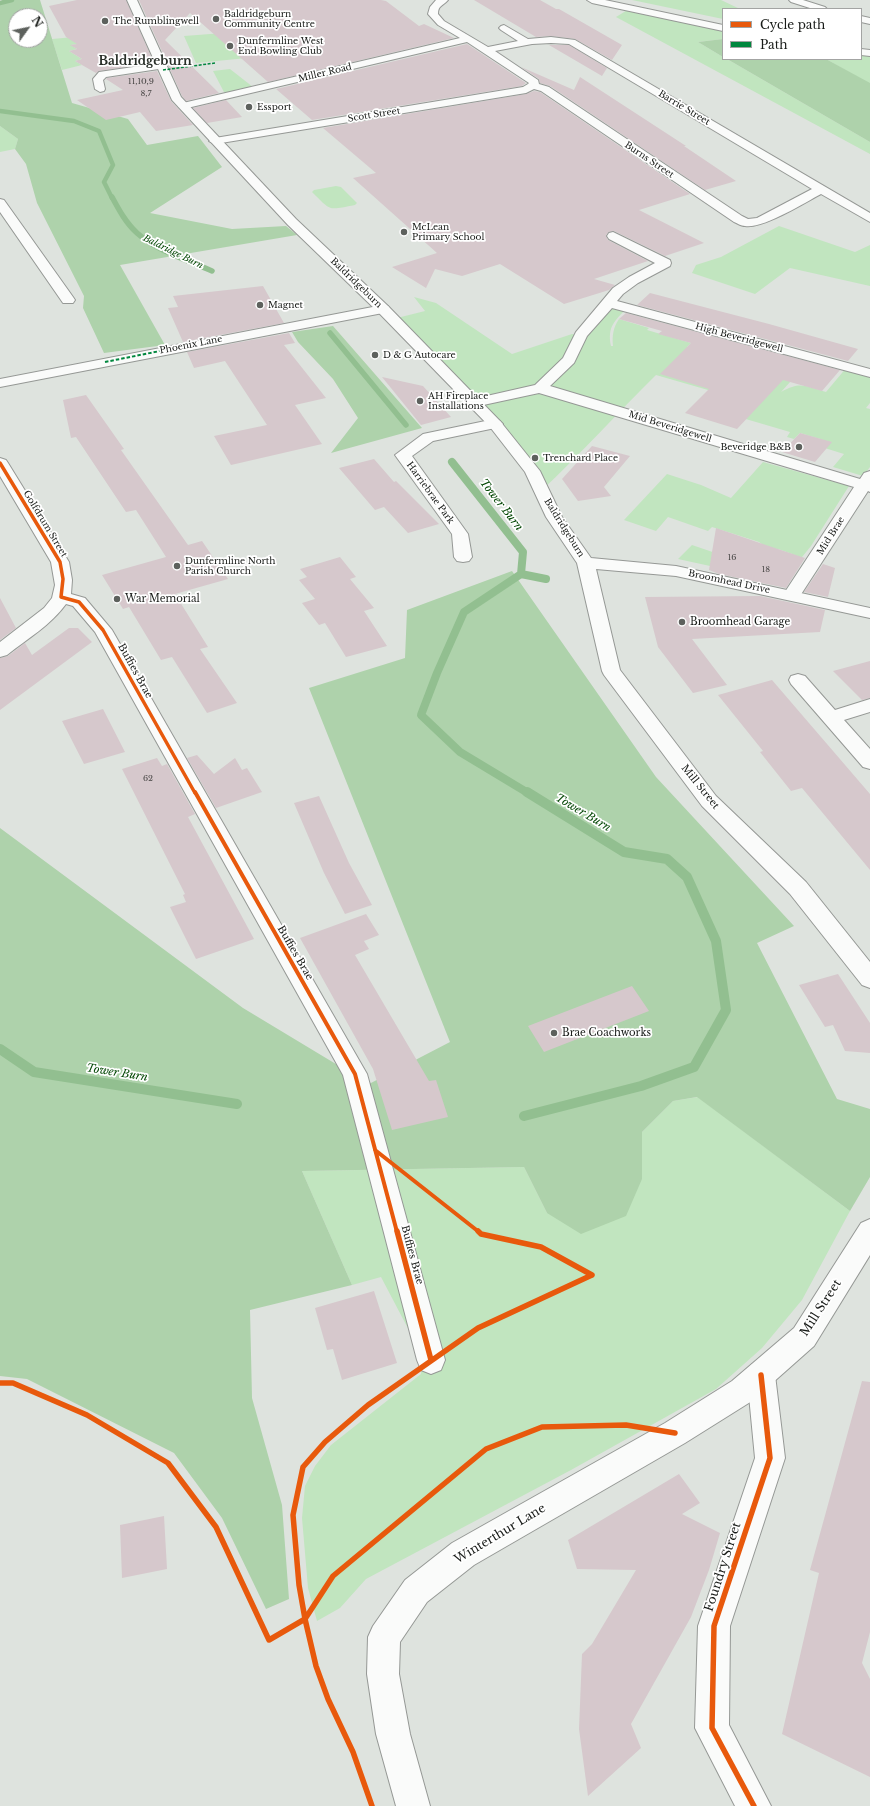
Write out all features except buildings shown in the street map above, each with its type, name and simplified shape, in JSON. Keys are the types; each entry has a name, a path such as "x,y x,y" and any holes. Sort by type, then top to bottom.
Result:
{"street":[{"name":"Baldridgeburn","path":"132,0 176,98 292,222 383,309 495,424 532,471 554,517 586,563"},
{"path":"592,0 722,28"},
{"path":"794,0 819,8"},
{"path":"437,1 433,8 433,14 441,22 486,50"},
{"path":"504,28 528,42"},
{"name":"Barrie Street","path":"486,50 559,38 572,42 870,218"},
{"name":"Miller Road","path":"183,106 468,39"},
{"name":"Burns Street","path":"486,50 534,82 534,86 545,89 738,219 747,223 760,221 821,189"},
{"path":"100,88 98,79 103,74 112,71 161,66"},
{"name":"Scott Street","path":"215,141 526,90 534,86"},
{"path":"0,203 5,220 68,300"},
{"path":"474,403 540,388 569,360 581,335 609,302 612,296 646,272 665,263 614,236"},
{"name":"High Beveridgewell","path":"609,302 870,373"},
{"name":"Phoenix Lane","path":"0,383 383,309"},
{"name":"Mid Beveridgewell","path":"540,388 868,483"},
{"name":"Harriebrae Park","path":"463,557 460,534 403,455 428,437 495,424"},
{"name":"Golfdrum Street","path":"0,463 60,562 63,579 61,597"},
{"name":"Mid Brae","path":"792,595 868,483"},
{"name":"Broomhead Drive","path":"586,563 676,571 870,613"},
{"name":"Mill Street","path":"586,563 611,671 710,801 798,888 870,979"},
{"path":"0,651 54,608 61,597"},
{"name":"Buffies Brae","path":"61,597 79,602 103,630 355,1074 431,1360"},
{"path":"798,680 870,762"},
{"path":"830,718 870,705"},
{"name":"Mill Street","path":"762,1375 804,1337 870,1231"},
{"name":"Winterthur Lane","path":"413,1806 393,1734 383,1674 384,1637 416,1591 463,1554 675,1433 742,1391 762,1375"},
{"name":"Foundry Street","path":"754,1806 712,1728 712,1720 714,1626 770,1458 762,1375"}],"green space":[{"path":"12,0 40,0 42,8 8,8 8,48 48,48 48,26 72,103 128,119 147,145 198,136 222,167 150,213 232,229 286,226 297,235 120,265 165,345 104,353 83,308 84,296 37,203 26,164 15,149 18,139 0,126 0,3"},
{"path":"632,0 721,0 738,8 722,8 722,19"},
{"path":"629,9 722,28 722,39 698,42 722,56 722,60 729,60 870,142 870,154 616,17"},
{"name":"Dunfermline West End Bowling Club","path":"263,30 278,55 196,63 184,36"},
{"path":"85,36 77,44 71,45 77,49 69,51 82,59 75,61 82,65 62,70 52,39"},
{"path":"722,39 722,56 698,42"},
{"path":"862,52 870,53 870,84 828,60 862,60"},
{"path":"729,60 828,60 870,83 870,142"},
{"path":"230,69 253,87 225,94 213,71"},
{"path":"0,126 18,139 15,149 0,152"},
{"path":"336,186 341,187 357,203 346,207 331,208 323,203 312,192 314,190"},
{"path":"779,226 855,252 870,245 870,286 790,268 755,294 692,273 696,265 721,257"},
{"path":"414,297 436,303 512,354 572,334 581,335 609,303 627,308 613,324 610,333 611,346 613,346 613,332 619,319 649,328 647,330 691,343 687,347 791,381 781,392 798,386 808,386 826,392 847,367 870,373 870,403 866,408 870,409 870,467 863,476 833,467 844,454 815,445 820,439 800,433 794,439 787,437 790,432 739,417 708,397 708,390 656,375 541,491 531,471 393,319 425,311"},
{"path":"333,326 422,428 331,453 358,418 333,379 298,342 292,332"},
{"path":"763,462 849,486 811,546 798,562 792,554 778,549 775,554 759,542 712,527 708,531 668,517 656,531 624,520 667,474 701,485 731,498"},
{"path":"692,545 786,577 733,571 678,559"},
{"path":"512,571 656,777 794,926 757,943 837,1099 870,1109 870,1177 850,1211 697,1097 673,1101 642,1132 642,1179 626,1216 581,1234 547,1213 524,1167 302,1171 352,1285 250,1310 252,1398 282,1505 289,1599 266,1609 222,1518 174,1453 27,1379 0,1376 0,828 243,1008 369,1084 450,1042 309,688 405,658 407,610"},
{"path":"698,1097 850,1211 802,1300 762,1348 716,1389 571,1470 366,1579 340,1608 317,1621 308,1588 302,1518 305,1486 315,1466 331,1445 421,1374 423,1357 381,1277 352,1285 302,1171 524,1167 547,1213 642,1179 642,1132 673,1101"}],"waterway":[{"name":"Baldridge Burn","path":"0,3 12,0"},
{"name":"Baldridge Burn","path":"0,111 74,121 99,131 113,165 104,182 112,198"},
{"name":"Baldridge Burn","path":"112,197 129,225 145,239 173,255 212,271"},
{"name":"Tower Burn","path":"330,333 406,425"},
{"name":"Tower Burn","path":"452,462 523,552 521,574"},
{"path":"521,574 546,579"},
{"name":"Tower Burn","path":"521,574 464,612 437,673 421,715 460,752 528,793"},
{"name":"Tower Burn","path":"524,1116 641,1086 694,1067 726,1010 716,941 687,877 667,859 624,852 527,792"},
{"name":"Tower Burn","path":"0,1049 34,1072 237,1104"}],"marked path":[{"path":"163,70 215,63"},
{"path":"105,362 180,347"}],"cycle path":[{"path":"0,463 60,562 63,579 61,597 79,602 103,630 355,1074 431,1360"},
{"path":"375,1150 481,1234 541,1247 592,1275"},
{"path":"372,1806 353,1752 328,1699 316,1666 305,1619 299,1585 293,1515 303,1467 325,1442 368,1405 478,1328 592,1275"},
{"path":"754,1806 712,1728 714,1626 770,1458 761,1375"},
{"path":"0,1383 13,1383 87,1415 168,1463 216,1527 269,1640 305,1619 333,1576 486,1449 542,1427 626,1425 675,1433"}],"place":[{"name":"Baldridgeburn Community Centre","path":"216,19"},
{"name":"The Rumblingwell","path":"105,21"},
{"name":"Dunfermline West End Bowling Club","path":"230,46"},
{"name":"Essport","path":"249,107"},
{"name":"McLean Primary School","path":"404,232"},
{"name":"Magnet","path":"260,305"},
{"name":"D & G Autocare","path":"375,355"},
{"name":"AH Fireplace Installations","path":"420,401"},
{"name":"Beveridge B&B","path":"799,447"},
{"name":"Trenchard Place","path":"535,458"},
{"name":"Dunfermline North Parish Church","path":"177,566"},
{"name":"War Memorial","path":"117,599"},
{"name":"Broomhead Garage","path":"682,622"},
{"name":"Brae Coachworks","path":"554,1033"}],"district":[{"name":"Baldridgeburn","path":"145,62"}]}
